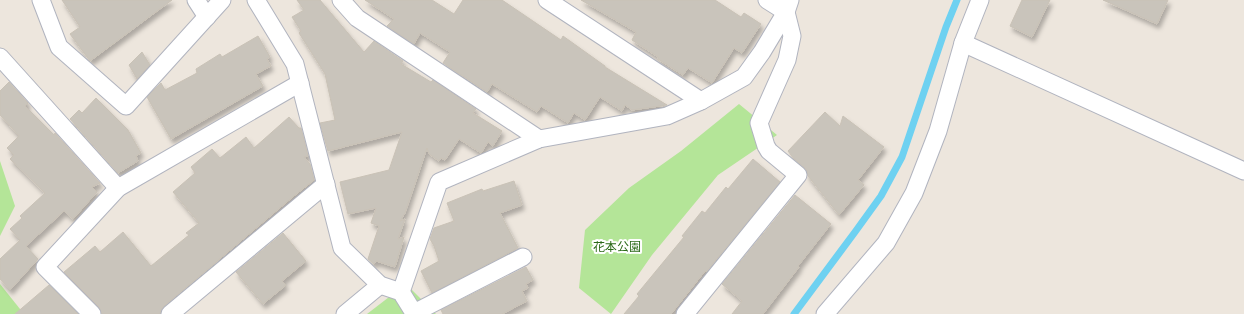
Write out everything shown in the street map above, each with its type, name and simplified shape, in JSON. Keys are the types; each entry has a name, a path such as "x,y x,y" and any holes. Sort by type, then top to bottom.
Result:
{"street":[{"path":"41,0 59,47 126,106 222,0"},
{"path":"196,0 207,17"},
{"path":"256,0 295,64 342,248 380,285 401,292 414,313 523,257"},
{"path":"341,0 357,18 539,139"},
{"path":"547,0 701,101"},
{"path":"766,0 788,6"},
{"path":"825,314 886,243 914,193 938,131 963,43 980,0"},
{"path":"401,292 439,182 539,139 668,116 701,101 744,77 762,52 788,6"},
{"path":"685,314 798,175 769,151 759,123 787,60 792,36 788,6"},
{"path":"963,43 1244,171"},
{"path":"0,57 118,188"},
{"path":"92,314 45,268 118,188 300,83"},
{"path":"170,314 326,184"},
{"path":"345,314 380,285"}],"green space":[{"name":"花本公園","path":"739,104 777,135 718,175 652,255 611,314 579,288 585,230 629,188 681,151"},
{"path":"0,161 15,206 0,236"},
{"path":"0,284 24,314 0,314"},
{"path":"406,284 436,314 367,314"}],"building":[{"path":"62,0 172,0 90,61 70,34 80,27"},
{"path":"297,0 320,0 364,52 374,41 403,61 401,64 431,82 433,80 476,109 473,113 502,131 493,146 488,142 481,153 459,139 445,160 441,158 439,161 429,154 427,148 405,213 400,221 405,219 398,239 404,237 395,267 376,261 374,264 368,259 379,226 371,223 376,208 348,214 340,182 389,170 402,132 328,151 320,123 335,120 325,74 299,33 301,31 292,17 304,10"},
{"path":"365,0 432,0 454,14 463,0 502,0 561,40 563,36 605,67 667,105 632,110 625,105 622,111 600,97 585,120 574,113 568,123 541,106 537,112 492,84 487,92 443,63 450,52 420,33 414,44 387,26 394,19"},
{"path":"581,0 715,0 741,17 744,13 761,24 742,53 734,48 712,83 688,68 683,75 632,40 636,32"},
{"path":"1022,0 1050,0 1032,37 1010,26"},
{"path":"1103,0 1168,0 1157,24"},
{"path":"258,36 270,57 267,59 271,66 256,74 263,86 171,139 147,97 161,83 165,90 197,73 196,69 220,54 222,57"},
{"path":"142,52 150,65 137,79 129,65"},
{"path":"9,82 28,103 25,106 54,135 55,133 100,183 92,187 97,192 73,219 64,211 26,246 38,259 10,290 0,279 0,259 20,240 10,229 22,218 20,216 45,193 10,159 14,155 7,148 19,136 0,115 0,91"},
{"path":"96,98 128,130 141,153 136,156 138,161 118,173 70,119 79,110 82,113"},
{"path":"825,112 840,126 843,116 884,147 858,180 864,185 839,215 808,176 805,168 794,159 788,151"},
{"path":"289,117 299,128 301,128 308,156 304,157 310,164 314,180 164,306 160,314 102,314 99,307 64,272 95,246 100,252 123,232 151,266 189,235 186,233 199,223 173,192 195,173 191,167 212,149 220,158 246,137 254,148"},
{"path":"753,159 780,182 706,272 705,271 671,314 624,314 639,296 637,294 684,237 682,236 702,211 705,213 726,187 728,189"},
{"path":"514,181 522,205 500,213 518,248 432,293 421,271 439,261 430,239 434,228 454,221 447,203 482,189 483,191"},
{"path":"795,195 831,224 763,314 732,314 742,301 722,284"},
{"path":"283,233 306,261 282,281 286,285 263,304 236,272"},
{"path":"526,267 533,280 526,284 528,288 522,291 527,301 502,314 443,314 441,310"},
{"path":"49,285 78,314 15,314"}],"waterway":[{"path":"794,314 881,196 902,157 946,27 957,0"}]}
